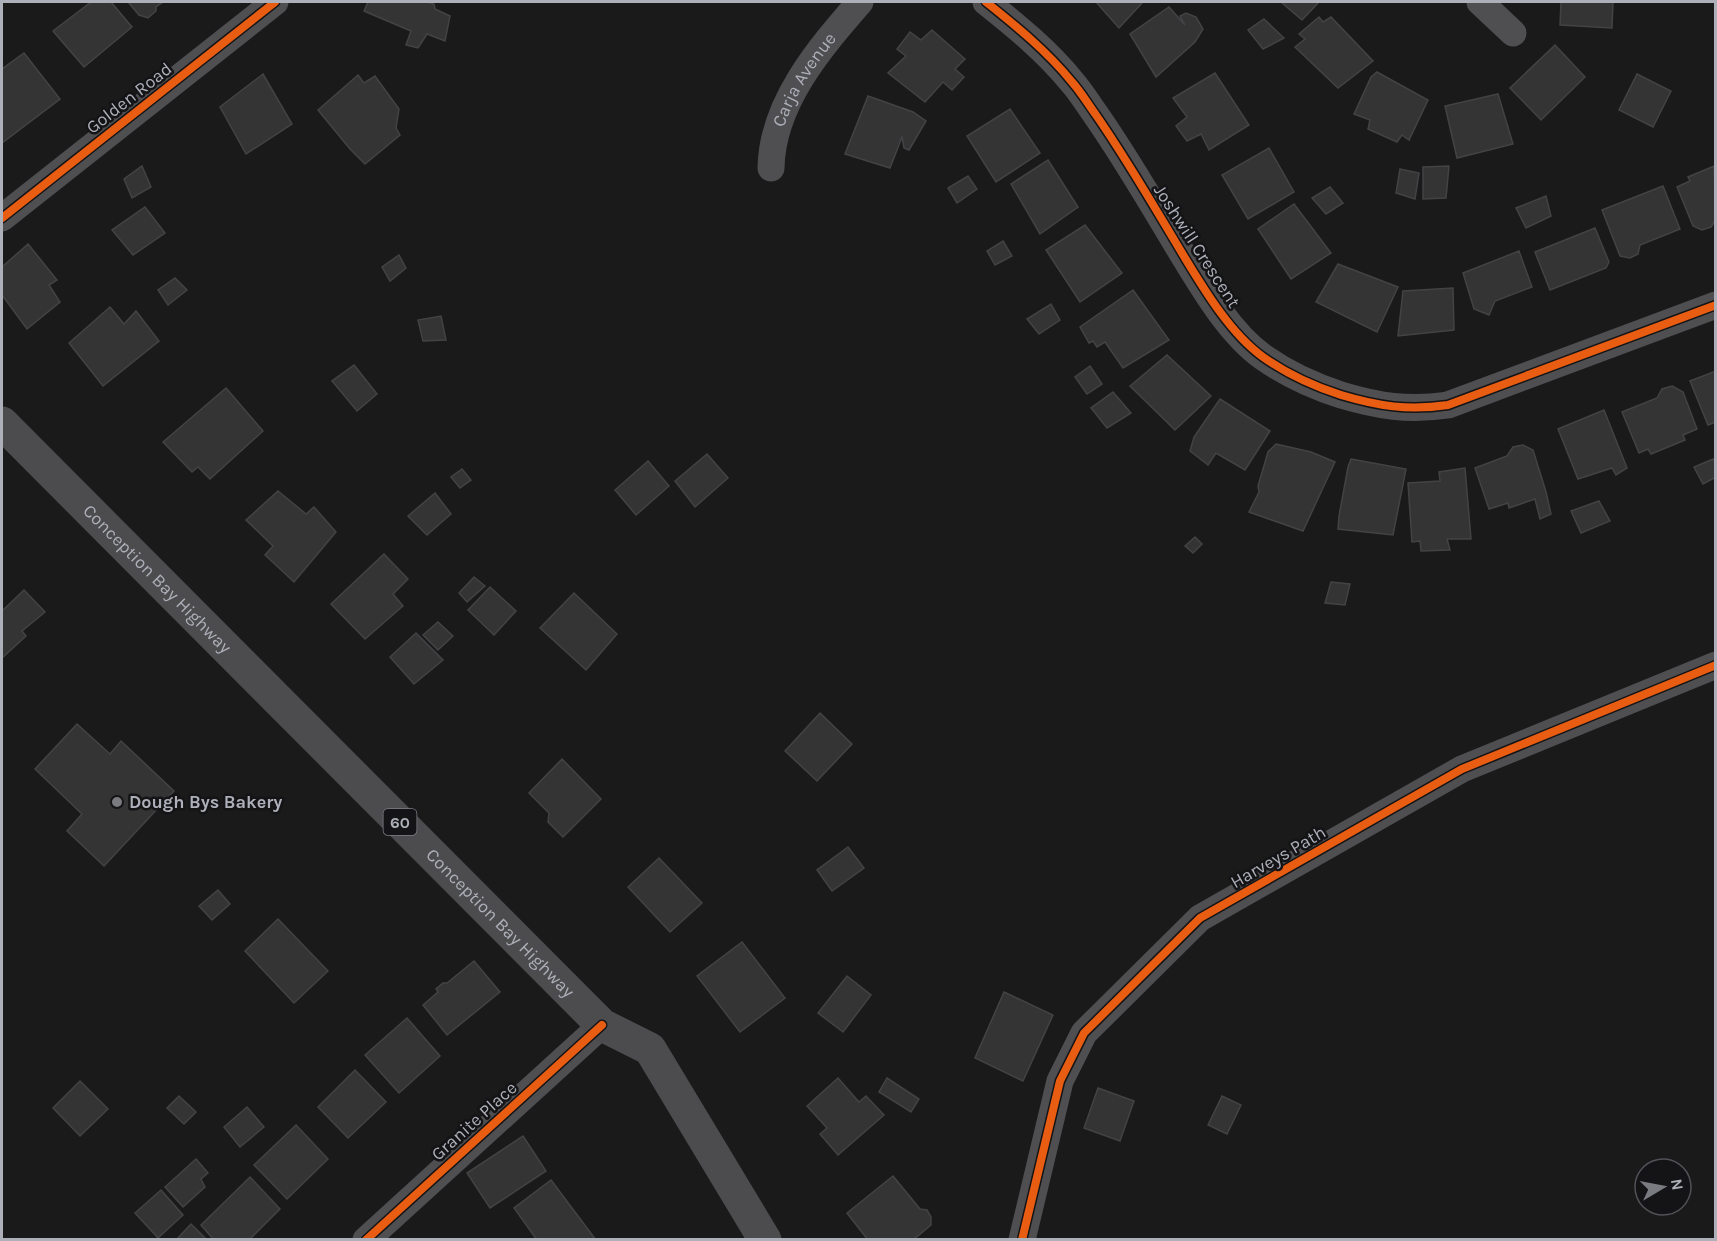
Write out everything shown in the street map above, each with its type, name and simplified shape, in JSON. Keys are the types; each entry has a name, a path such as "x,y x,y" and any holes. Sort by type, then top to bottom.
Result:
{"main road":[{"name":"Conception Bay Highway","path":"2,423 602,1025 650,1049 765,1239"}],"street":[{"name":"Golden Road","path":"2,218 275,2"},
{"name":"Carja Avenue","path":"771,168 778,125 796,87 823,44 860,2"},
{"name":"Joshwill Crescent","path":"986,2 1042,49 1073,82 1113,140 1201,283 1224,316 1262,356 1290,375 1323,389 1373,405 1396,408 1431,408 1448,405 1716,305"},
{"path":"1480,2 1513,33"},
{"name":"Harveys Path","path":"1022,1239 1060,1081 1084,1033 1200,918 1462,769 1716,665"},
{"name":"Granite Place","path":"366,1239 602,1025"}],"building":[{"path":"91,2 111,2 132,27 84,67 53,31"},
{"path":"128,2 163,2 148,18 139,15"},
{"path":"368,2 434,4 435,9 450,16 445,41 427,34 418,48 406,45 411,31 364,11"},
{"path":"1096,2 1143,2 1119,28"},
{"path":"1281,2 1319,2 1302,20"},
{"path":"1561,2 1613,2 1612,28 1560,25"},
{"path":"1169,7 1185,25 1180,16 1186,13 1196,17 1203,29 1195,42 1156,77 1130,34"},
{"path":"1319,17 1323,22 1331,17 1373,61 1338,88 1295,47 1305,39 1299,34"},
{"path":"1264,19 1284,38 1263,49 1248,30"},
{"path":"932,30 965,59 955,69 964,77 952,90 943,82 925,102 888,73 906,56 897,49 910,32 921,40"},
{"path":"1555,45 1585,77 1541,120 1510,88"},
{"path":"24,53 60,99 2,143 2,69"},
{"path":"1377,72 1428,100 1409,140 1402,135 1397,142 1368,129 1370,120 1354,114 1371,77"},
{"path":"1215,73 1249,125 1209,150 1201,134 1187,141 1176,126 1187,117 1173,98"},
{"path":"263,74 292,124 246,154 220,107"},
{"path":"1637,74 1671,91 1653,127 1619,110"},
{"path":"358,75 364,83 375,76 399,109 396,128 400,135 365,164 318,110"},
{"path":"1498,94 1513,144 1457,158 1445,106"},
{"path":"868,96 913,112 926,121 909,150 904,148 902,137 890,168 845,154"},
{"path":"1010,109 1040,153 996,182 967,136"},
{"path":"1269,148 1294,192 1248,219 1222,175"},
{"path":"1048,160 1078,207 1040,234 1011,184"},
{"path":"142,166 151,187 132,198 124,179"},
{"path":"1449,166 1446,198 1423,199 1423,167"},
{"path":"1714,166 1716,219 1711,227 1702,230 1693,226 1677,187 1690,181 1688,177"},
{"path":"1400,169 1419,173 1415,199 1396,193"},
{"path":"968,176 977,189 957,203 948,188"},
{"path":"1663,186 1680,229 1640,245 1638,254 1630,258 1620,256 1602,210"},
{"path":"1330,187 1343,203 1326,214 1312,198"},
{"path":"1546,196 1551,216 1526,228 1516,208"},
{"path":"1294,204 1331,253 1291,279 1258,229"},
{"path":"145,207 165,233 133,255 112,230"},
{"path":"1085,225 1122,273 1080,302 1046,250"},
{"path":"1595,228 1609,262 1606,268 1550,290 1535,252"},
{"path":"1003,241 1012,256 995,265 987,251"},
{"path":"28,244 57,280 49,285 60,302 27,329 2,295 2,267"},
{"path":"1519,251 1532,287 1495,301 1489,315 1474,309 1463,273"},
{"path":"399,255 406,268 390,281 382,267"},
{"path":"1338,264 1398,287 1377,332 1316,302"},
{"path":"175,278 187,290 168,305 158,290"},
{"path":"1453,288 1454,330 1398,336 1403,291"},
{"path":"1133,290 1169,340 1123,368 1105,342 1097,347 1093,341 1089,343 1080,327"},
{"path":"1051,304 1060,320 1039,334 1027,319"},
{"path":"110,307 124,324 136,311 159,341 103,386 69,343"},
{"path":"441,316 446,340 423,341 418,320"},
{"path":"1167,355 1211,396 1175,430 1130,386"},
{"path":"354,365 377,394 357,411 332,381"},
{"path":"1090,366 1102,384 1087,394 1075,377"},
{"path":"1716,371 1716,422 1708,425 1690,381"},
{"path":"1672,386 1683,392 1697,429 1683,435 1685,440 1651,454 1648,449 1639,453 1622,412 1657,398 1662,389"},
{"path":"226,388 263,431 210,479 198,467 192,472 163,442"},
{"path":"1113,392 1131,413 1107,428 1091,408"},
{"path":"1220,399 1270,431 1245,470 1216,453 1208,465 1190,451 1194,437"},
{"path":"1604,410 1627,468 1616,475 1612,468 1578,479 1558,429"},
{"path":"1276,444 1311,452 1335,462 1303,531 1249,512 1259,492 1258,486 1268,452"},
{"path":"1523,445 1533,450 1546,492 1551,514 1540,519 1535,499 1509,508 1508,503 1489,509 1475,468 1507,456 1513,447"},
{"path":"707,454 728,478 695,507 675,481"},
{"path":"1351,459 1406,469 1393,535 1338,529"},
{"path":"1713,459 1716,465 1716,477 1703,484 1694,467"},
{"path":"648,461 669,486 636,515 615,490"},
{"path":"1465,468 1471,539 1447,539 1450,550 1421,551 1420,541 1412,542 1408,483 1440,481 1439,472"},
{"path":"462,469 471,480 460,488 451,477"},
{"path":"278,491 306,514 314,507 336,532 294,582 265,555 273,546 246,520"},
{"path":"435,493 451,514 427,535 408,516"},
{"path":"1599,501 1610,521 1581,533 1571,511"},
{"path":"1195,537 1202,544 1193,553 1185,546"},
{"path":"384,554 408,579 393,594 403,606 365,639 331,604"},
{"path":"474,577 485,586 467,602 459,593"},
{"path":"1331,582 1350,584 1345,605 1325,603"},
{"path":"490,587 516,611 494,635 468,610"},
{"path":"24,590 45,612 22,631 26,636 2,658 2,611"},
{"path":"574,593 617,634 586,670 540,628"},
{"path":"438,622 453,636 438,650 423,635"},
{"path":"416,633 443,660 414,684 390,657"},
{"path":"820,713 852,744 817,781 785,751"},
{"name":"Dough Bys Bakery","path":"77,724 110,754 121,741 174,791 104,866 67,831 82,814 35,769"},
{"path":"562,759 601,799 563,837 548,822 549,813 529,793"},
{"path":"848,847 864,868 832,891 817,870"},
{"path":"659,858 702,903 670,932 628,887"},
{"path":"218,890 230,904 212,920 199,906"},
{"path":"278,919 328,971 294,1003 245,951"},
{"path":"742,942 785,998 740,1032 697,976"},
{"path":"474,961 500,992 447,1035 423,1005 438,992 436,989"},
{"path":"847,976 871,995 843,1032 818,1013"},
{"path":"1004,992 1053,1015 1023,1081 975,1058"},
{"path":"407,1018 440,1056 399,1093 365,1055"},
{"path":"355,1070 386,1102 348,1138 318,1107"},
{"path":"838,1078 859,1102 866,1096 884,1115 838,1155 820,1134 827,1128 807,1106"},
{"path":"887,1078 919,1099 911,1112 879,1092"},
{"path":"80,1081 108,1109 80,1136 53,1108"},
{"path":"1098,1088 1134,1101 1120,1141 1084,1128"},
{"path":"179,1096 196,1112 184,1124 167,1108"},
{"path":"1222,1096 1241,1105 1227,1134 1208,1125"},
{"path":"247,1107 264,1127 240,1147 224,1127"},
{"path":"296,1125 328,1159 287,1199 254,1165"},
{"path":"523,1136 546,1171 490,1208 467,1173"},
{"path":"196,1159 208,1173 201,1179 205,1187 183,1207 165,1187"},
{"path":"893,1176 920,1209 927,1210 931,1217 931,1225 913,1240 868,1240 847,1213"},
{"path":"250,1177 280,1209 249,1240 214,1240 201,1225"},
{"path":"551,1180 596,1240 537,1240 514,1208"},
{"path":"161,1190 183,1215 158,1238 135,1213"},
{"path":"191,1224 207,1240 176,1240"}],"cycle path":[{"path":"2,218 275,2"},
{"path":"986,2 1042,49 1078,90 1131,168 1201,284 1240,336 1263,357 1310,384 1381,405 1420,408 1448,405 1716,305"},
{"path":"1022,1240 1060,1081 1084,1033 1200,918 1462,769 1716,665"},
{"path":"366,1240 602,1025"}],"place":[{"name":"Dough Bys Bakery","path":"117,802"}]}
